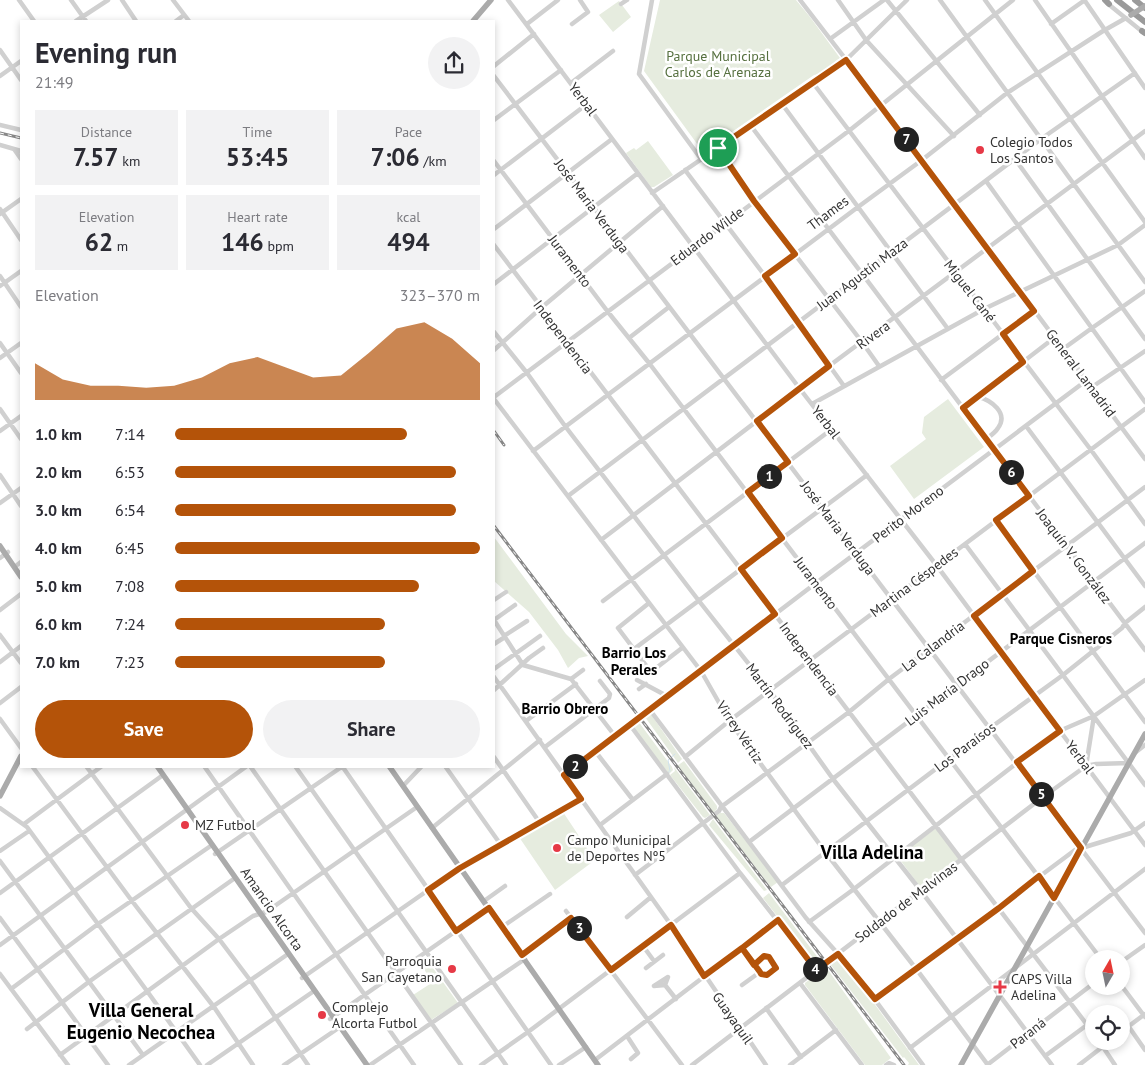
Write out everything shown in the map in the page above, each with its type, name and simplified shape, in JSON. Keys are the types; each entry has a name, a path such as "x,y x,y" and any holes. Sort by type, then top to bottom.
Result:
{"highway":[{"path":"1117,0 1145,20"},
{"path":"1123,0 1145,20"},
{"path":"1135,0 1145,7"}],"main road":[{"path":"486,8 491,0"},
{"path":"474,20 496,0"},
{"name":"Thames","path":"1128,17 1145,7"},
{"path":"0,541 4,555 19,563"},
{"path":"0,546 4,555 20,576"},
{"path":"961,1065 1018,966 1145,734"},
{"path":"0,796 20,758"},
{"name":"Amancio Alcorta","path":"156,768 338,1028"},
{"path":"390,768 597,1063"},
{"path":"338,1028 362,1065"},
{"path":"338,1028 368,1065"}],"street":[{"path":"19,0 33,20"},
{"path":"71,0 84,19 108,0"},
{"path":"122,0 135,20"},
{"path":"173,0 188,20"},
{"name":"Yerbal","path":"508,0 733,301 901,519 1145,844"},
{"path":"527,24 558,0"},
{"path":"572,24 588,12 580,0"},
{"path":"621,4 627,0"},
{"path":"652,0 639,74 701,159"},
{"name":"General Lamadrid","path":"800,0 881,105 1145,459"},
{"path":"838,0 866,40 954,136"},
{"path":"830,39 885,0 980,114"},
{"path":"652,193 846,60 906,0"},
{"path":"940,0 1145,282"},
{"path":"812,404 984,309 1118,244 1145,224 985,0"},
{"name":"Eduardo Wilde","path":"495,397 692,246 850,130 1013,0"},
{"path":"1035,0 1145,158"},
{"path":"1051,24 1085,0 1145,88"},
{"path":"1106,1 1128,17 1144,32"},
{"path":"177,20 184,15"},
{"name":"Thames","path":"533,450 954,136 1007,93 1128,17"},
{"path":"495,65 534,34"},
{"path":"0,50 20,79"},
{"path":"571,83 613,52"},
{"path":"0,76 20,62"},
{"path":"495,119 561,70"},
{"name":"Juan Agustín Maza","path":"568,496 1014,159 1135,73"},
{"name":"José Maria Verduga","path":"495,77 1017,762 1145,933"},
{"name":"Miguel Cané","path":"813,83 1145,524"},
{"path":"495,174 586,104"},
{"path":"782,104 817,154 858,206 948,329"},
{"path":"0,125 20,128"},
{"name":"Joaquín V. González","path":"751,126 827,230 1145,650"},
{"name":"Rivera","path":"601,540 829,366 895,319 1145,131"},
{"path":"495,228 612,139"},
{"path":"0,146 20,150"},
{"path":"718,148 754,201 879,366"},
{"path":"14,149 20,158"},
{"path":"1014,159 1145,339"},
{"name":"Juramento","path":"495,162 608,312 650,363 1094,950"},
{"path":"685,170 765,276 844,386"},
{"path":"495,283 638,173"},
{"path":"986,181 1145,402"},
{"path":"20,200 1,212 20,239"},
{"path":"495,349 663,206"},
{"name":"Independencia","path":"495,246 1085,1022"},
{"path":"2,284 20,272"},
{"path":"0,276 2,284 20,306"},
{"path":"1063,349 1145,291"},
{"path":"629,338 669,307"},
{"path":"942,380 1034,311"},
{"name":"Martín Rodríguez","path":"495,333 699,601 770,690 833,779 921,890 1052,1065"},
{"path":"963,408 1054,338"},
{"path":"0,342 20,372"},
{"path":"0,358 20,344"},
{"path":"1092,387 1145,351"},
{"name":"Perito Moreno","path":"564,775 1087,380"},
{"path":"978,397 991,402 1001,417 1001,423 998,428 986,439"},
{"name":"Virrey Vértiz","path":"495,399 701,672 730,721 793,809 988,1065"},
{"path":"0,408 20,438"},
{"name":"Martina Céspedes","path":"685,758 770,690 1145,409"},
{"path":"0,431 20,417"},
{"path":"1026,426 1145,586"},
{"path":"604,600 832,429"},
{"path":"0,475 20,504"},
{"path":"634,649 867,475"},
{"name":"La Calandria","path":"704,823 719,811 721,807 849,712 889,679 1145,487"},
{"path":"0,503 20,489"},
{"path":"996,520 1145,722"},
{"name":"Luis María Drago","path":"749,842 1145,543"},
{"path":"965,544 1145,785"},
{"path":"495,599 506,592"},
{"path":"0,610 20,595"},
{"path":"649,603 618,628 651,672 682,648"},
{"path":"495,619 515,605"},
{"name":"Los Paraísos","path":"782,885 1063,675 1145,607"},
{"path":"495,643 527,620"},
{"path":"495,622 523,665 571,679 615,736"},
{"path":"0,635 20,662"},
{"path":"495,668 540,636"},
{"path":"0,662 20,647"},
{"path":"495,689 543,648"},
{"path":"571,679 583,670"},
{"name":"Guayaquil","path":"495,678 671,925 766,1065"},
{"path":"545,747 610,696 600,680"},
{"path":"637,680 667,696"},
{"path":"809,922 1060,731 1094,716 1145,680"},
{"path":"526,721 576,684"},
{"path":"639,689 646,684"},
{"path":"0,703 20,688"},
{"path":"650,710 809,922 875,999 923,1065"},
{"path":"1094,716 1086,766 1129,763"},
{"path":"0,719 20,747"},
{"path":"630,725 740,873 816,970"},
{"path":"432,828 540,740"},
{"path":"1135,752 1145,745"},
{"path":"595,751 633,800"},
{"path":"495,758 540,823"},
{"name":"Soldado de Malvinas","path":"692,1065 1086,766"},
{"path":"36,768 107,868 214,1006 253,1065"},
{"path":"88,768 191,908 219,939 250,980 308,1065"},
{"path":"24,824 100,768"},
{"path":"206,768 414,1065"},
{"path":"0,945 246,768"},
{"path":"250,768 461,1065"},
{"path":"296,768 506,1065"},
{"path":"216,854 339,768"},
{"path":"343,768 551,1065"},
{"path":"403,786 420,768"},
{"path":"446,768 501,845"},
{"path":"600,825 667,774"},
{"path":"0,893 162,776"},
{"path":"303,977 460,868 581,799"},
{"path":"0,808 24,824 200,1065"},
{"path":"60,1055 219,939 258,914 266,912 418,808"},
{"path":"635,875 704,823"},
{"path":"875,999 917,970 1075,850 1135,831 1145,823"},
{"path":"0,851 29,831"},
{"path":"11,989 98,924 211,846"},
{"path":"0,861 143,1055"},
{"path":"910,1048 1145,869"},
{"path":"480,1065 528,1032 740,873"},
{"path":"27,1029 62,1001 234,879"},
{"path":"484,901 505,886"},
{"path":"502,927 550,894"},
{"path":"627,917 651,897"},
{"path":"332,1018 489,908"},
{"path":"566,911 682,1065"},
{"path":"0,918 108,1065"},
{"path":"368,1065 492,981 571,918"},
{"path":"597,1063 627,1036 778,920"},
{"path":"1130,956 1145,945"},
{"path":"643,946 654,961"},
{"path":"742,948 754,965 764,976 774,970 775,965 767,956 764,956 754,965"},
{"path":"131,1064 287,954"},
{"path":"646,968 663,955"},
{"path":"742,985 760,972"},
{"path":"0,974 68,1065"},
{"path":"800,983 862,1065"},
{"path":"665,985 676,999"},
{"name":"Paraná","path":"988,1065 1085,990"},
{"path":"207,1065 313,992"},
{"path":"1129,995 1145,1015 1130,1026"},
{"path":"766,1008 801,1057"},
{"path":"1046,1056 1085,1027"},
{"path":"284,1065 338,1028"},
{"path":"1130,1028 1145,1050"},
{"path":"790,1065 836,1030"},
{"path":"627,1036 638,1052 630,1059"},
{"path":"961,1065 969,1046 973,1044"},
{"path":"559,1065 586,1047"},
{"path":"1079,1065 1098,1050"},
{"path":"1106,1050 1116,1065"}],"green space":[{"name":"Parque Municipal Carlos de Arenaza","path":"660,0 796,0 840,58 703,152 644,71"},
{"path":"619,1 631,17 613,32 599,15"},
{"path":"648,141 673,175 654,187 651,187 626,153 634,148 636,150"},
{"path":"948,399 984,447 914,499 890,466 926,439 922,433 924,417"},
{"path":"495,538 566,634 588,656 579,658 568,668 558,650 529,612 495,582"},
{"path":"650,713 682,759 678,763 645,717"},
{"path":"638,721 672,767 673,770 669,774 632,726"},
{"path":"684,761 717,806 713,813 677,766"},
{"path":"674,767 710,815 705,818 703,817 670,775 675,771"},
{"name":"Campo Municipal de Deportes Nº5","path":"563,812 595,860 555,890 519,837"},
{"path":"724,813 778,882 771,887 716,816"},
{"path":"713,819 767,890 764,891 709,825"},
{"path":"936,828 960,858 921,888 898,857"},
{"path":"769,893 822,963 817,967 763,898"},
{"path":"425,957 458,1003 431,1020 413,995 433,982 418,961"},
{"path":"835,959 838,959 876,1006 919,1065 908,1065 909,1063 903,1058 830,964"},
{"path":"826,967 891,1058 882,1065 865,1065 805,985 805,983"}],"waterway":[{"path":"670,771 668,760 675,754"}],"railway":[{"path":"0,133 20,138"},
{"path":"495,432 504,445"},
{"path":"495,527 904,1065"}],"place":[{"name":"Colegio Todos Los Santos","path":"980,150"},
{"name":"MZ Futbol","path":"185,825"},
{"name":"Campo Municipal de Deportes Nº5","path":"557,848"},
{"name":"Parroquia San Cayetano","path":"452,969"},
{"name":"CAPS Villa Adelina","path":"1000,987"},
{"name":"Complejo Alcorta Futbol","path":"322,1015"}],"district":[{"name":"Parque Cisneros","path":"1061,639"},
{"name":"Barrio Los Perales","path":"634,662"},
{"name":"Barrio Obrero","path":"565,709"},
{"name":"Villa Adelina","path":"872,852"},
{"name":"Villa General Eugenio Necochea","path":"141,1021"}],"route":[{"path":"718,148 754,201 795,254 765,276 829,366 757,421 788,462 748,492 782,538 741,569 775,614 564,775 581,799 460,868 428,890 456,931 489,908 522,955 571,918 611,970 671,925 704,976 742,948 760,972 761,974 764,976 776,968 769,957 764,956 754,965 742,948 778,920 816,970 838,954 875,999 917,970 1039,876 1054,898 1081,848 1017,762 1060,731 974,616 1033,571 996,520 1029,496 963,408 1023,362 1003,334 1034,311 846,60 718,148"}]}
